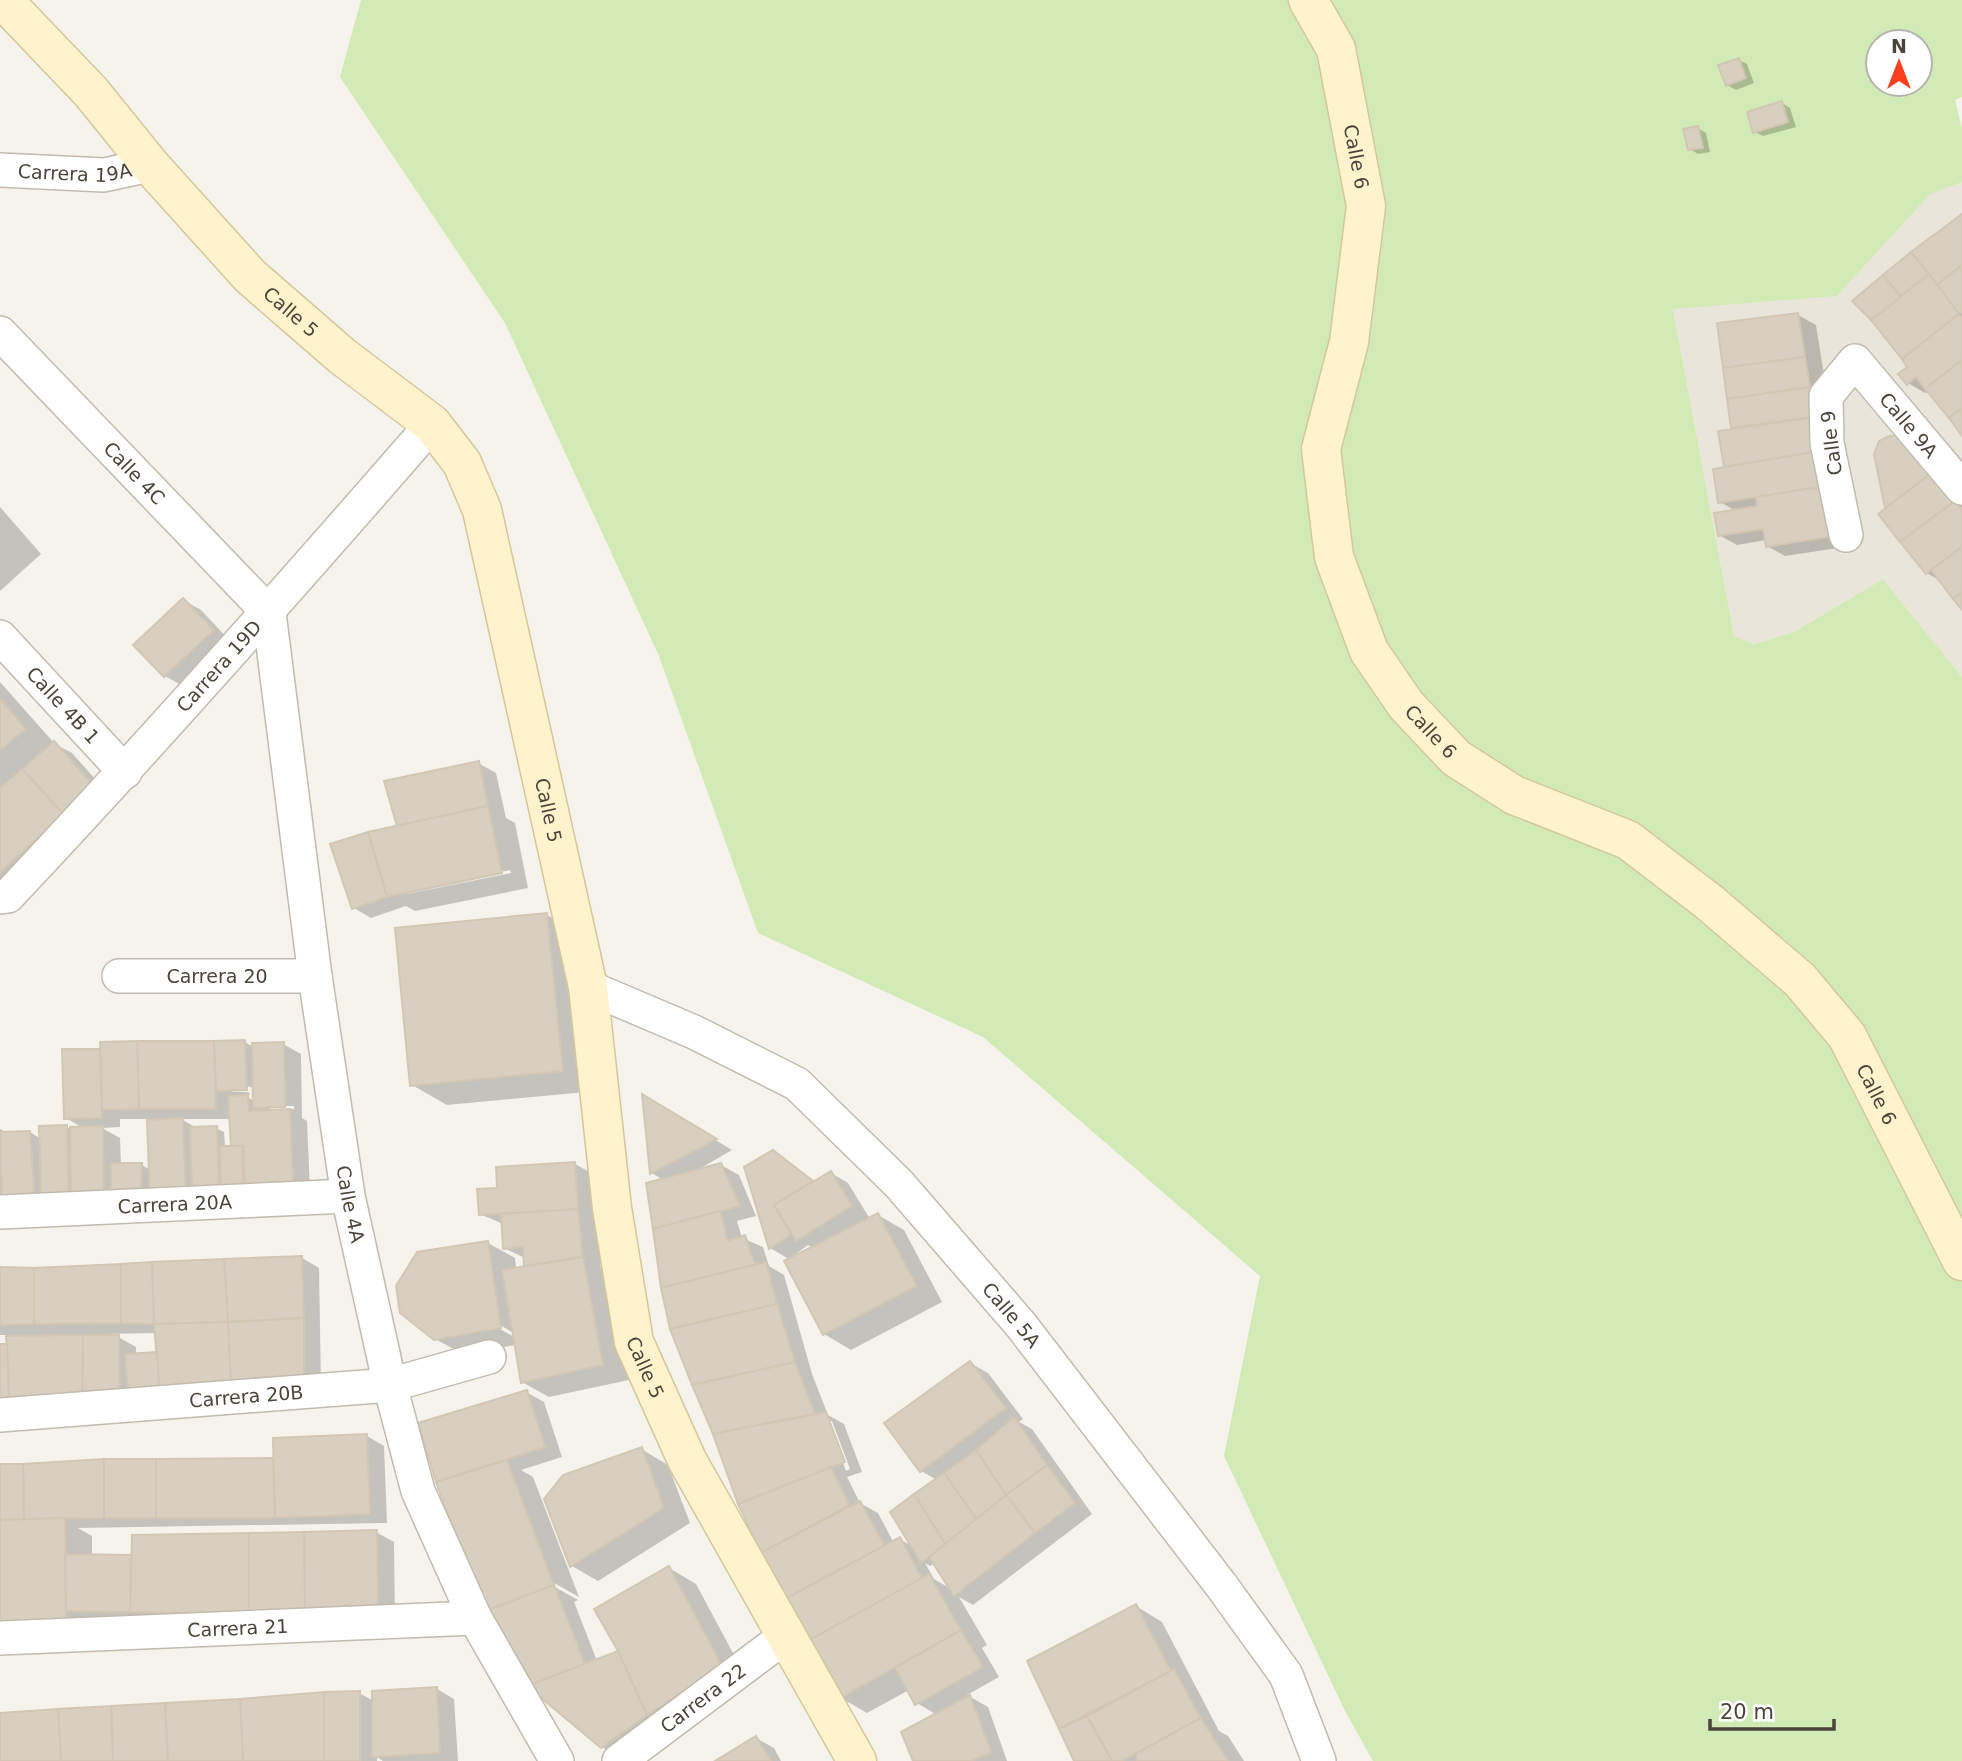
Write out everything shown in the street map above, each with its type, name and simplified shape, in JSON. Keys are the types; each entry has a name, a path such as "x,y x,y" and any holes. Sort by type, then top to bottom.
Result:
{"street":[{"name":"Calle 5","path":"4,0 91,92 150,165 250,276 342,356 432,424 462,463 482,509 588,987 611,1208 634,1342 687,1460 857,1761"},
{"name":"Calle 6","path":"1308,0 1336,49 1366,206 1349,342 1321,449 1334,557 1369,651 1406,705 1456,758 1514,795 1628,840 1709,902 1800,980 1847,1037 1962,1261"},
{"name":"Carrera 19A","path":"0,170 104,175 150,165"},
{"name":"Calle 4C","path":"0,333 269,612"},
{"name":"Calle 9A","path":"1854,361 1962,488"},
{"name":"Calle 9","path":"1846,535 1827,443 1826,396 1854,361"},
{"name":"Carrera 19D","path":"0,898 8,896 125,772 269,612 432,424"},
{"name":"Calle 4A","path":"269,612 315,976 348,1195 390,1385 418,1491 475,1618 557,1761"},
{"name":"Calle 4B 1","path":"0,637 125,772"},
{"name":"Carrera 20","path":"119,976 315,976"},
{"name":"Calle 5A","path":"588,987 694,1032 797,1084 899,1184 1021,1325 1229,1596 1286,1675 1319,1761"},
{"name":"Carrera 20A","path":"0,1212 348,1195"},
{"name":"Carrera 20B","path":"0,1415 390,1385 489,1357"},
{"name":"Carrera 21","path":"0,1638 475,1618"},
{"name":"Carrera 22","path":"619,1761 788,1635"}],"shaded area":[{"path":"1962,182 1962,677 1883,579 1794,632 1754,644 1734,636 1673,308 1837,296 1930,193"}],"green space":[{"path":"361,0 1962,0 1962,97 1955,100 1962,128 1962,182 1930,194 1837,296 1673,309 1734,636 1754,644 1794,632 1883,579 1962,677 1962,1761 1373,1761 1345,1711 1224,1456 1260,1276 983,1037 758,933 659,656 505,323 340,77"}],"building":[{"path":"1739,58 1746,78 1726,86 1718,65"},
{"path":"1782,101 1788,122 1753,133 1747,112"},
{"path":"1698,126 1703,148 1688,150 1683,129"},
{"path":"1962,214 1962,265 1937,285 1911,252"},
{"path":"1911,252 1929,274 1901,297 1883,275"},
{"path":"1962,265 1962,312 1959,314 1937,285"},
{"path":"1929,274 1959,314 1902,359 1871,320"},
{"path":"1883,275 1901,297 1871,320 1852,301"},
{"path":"1798,313 1805,357 1723,368 1717,323"},
{"path":"1959,314 1962,318 1962,360 1925,389 1916,377 1907,385 1898,374 1907,367 1902,359"},
{"path":"1805,357 1810,387 1727,399 1723,368"},
{"path":"1962,360 1962,408 1949,418 1925,389"},
{"path":"1810,387 1814,417 1731,428 1727,399"},
{"path":"1962,408 1962,436 1949,418"},
{"path":"1814,417 1820,451 1724,467 1718,431"},
{"path":"1889,436 1900,436 1933,472 1885,508 1874,454 1879,441"},
{"path":"1820,451 1826,486 1718,503 1713,469"},
{"path":"1933,472 1955,501 1900,542 1878,514"},
{"path":"1826,486 1834,536 1766,547 1763,529 1718,536 1714,513 1757,506 1756,497"},
{"path":"1955,501 1962,509 1962,547 1926,574 1900,542"},
{"path":"1962,547 1962,592 1953,599 1931,570"},
{"path":"1962,592 1962,610 1953,599"},
{"path":"183,598 214,630 164,677 133,645"},
{"path":"0,699 26,729 0,750"},
{"path":"54,741 95,787 64,815 22,769"},
{"path":"479,761 488,806 397,826 384,781"},
{"path":"22,769 64,815 0,872 0,788"},
{"path":"488,806 502,873 387,897 368,832"},
{"path":"368,832 387,897 352,909 330,844"},
{"path":"547,913 563,1071 410,1086 395,928"},
{"path":"245,1040 247,1090 216,1091 214,1041"},
{"path":"137,1041 214,1041 216,1109 139,1109"},
{"path":"137,1041 139,1109 102,1110 100,1042"},
{"path":"284,1042 285,1107 253,1108 252,1043"},
{"path":"62,1049 100,1049 102,1118 64,1119"},
{"path":"642,1094 717,1139 650,1174"},
{"path":"248,1095 249,1111 290,1109 293,1182 245,1184 243,1146 231,1146 228,1096"},
{"path":"183,1118 186,1198 150,1199 147,1120"},
{"path":"67,1125 69,1198 41,1199 39,1126"},
{"path":"103,1126 104,1199 71,1200 70,1127"},
{"path":"217,1126 219,1192 192,1193 190,1127"},
{"path":"30,1131 35,1202 2,1204 0,1132"},
{"path":"220,1146 243,1146 243,1187 221,1187"},
{"path":"773,1150 813,1181 774,1205 792,1234 769,1249 744,1167"},
{"path":"575,1162 578,1209 479,1215 477,1189 497,1188 496,1167"},
{"path":"111,1163 142,1163 141,1196 111,1194"},
{"path":"721,1163 740,1206 653,1229 646,1183"},
{"path":"831,1171 852,1206 796,1241 774,1205"},
{"path":"578,1209 583,1257 524,1266 523,1247 503,1249 501,1214"},
{"path":"720,1211 728,1241 745,1235 755,1265 661,1288 653,1229"},
{"path":"878,1213 917,1286 823,1335 784,1261"},
{"path":"488,1241 501,1328 434,1340 400,1313 396,1286 417,1252"},
{"path":"302,1256 304,1318 228,1322 224,1259"},
{"path":"583,1257 603,1365 521,1383 502,1270"},
{"path":"224,1259 228,1322 154,1324 152,1262"},
{"path":"152,1262 154,1324 121,1323 121,1264"},
{"path":"766,1262 777,1304 670,1329 661,1288"},
{"path":"121,1264 121,1323 34,1324 34,1268"},
{"path":"0,1267 34,1268 34,1324 0,1325"},
{"path":"777,1304 795,1362 692,1385 670,1329"},
{"path":"304,1318 304,1377 231,1387 228,1322"},
{"path":"228,1322 231,1387 160,1398 154,1324"},
{"path":"83,1335 119,1335 120,1405 82,1406"},
{"path":"83,1335 82,1406 9,1403 6,1336"},
{"path":"0,1344 7,1344 9,1403 0,1409"},
{"path":"157,1352 160,1398 129,1400 125,1354"},
{"path":"970,1361 1006,1408 920,1472 884,1423"},
{"path":"795,1362 815,1414 713,1434 692,1385"},
{"path":"527,1390 545,1447 436,1482 418,1423"},
{"path":"826,1412 845,1462 738,1504 713,1434"},
{"path":"1014,1417 1047,1465 1006,1495 976,1450"},
{"path":"367,1434 370,1514 275,1518 273,1438"},
{"path":"642,1447 664,1508 570,1567 544,1499 563,1475"},
{"path":"976,1450 1006,1495 977,1520 944,1473"},
{"path":"273,1458 275,1518 156,1518 156,1459"},
{"path":"104,1459 156,1459 156,1518 104,1518"},
{"path":"104,1459 104,1518 24,1519 23,1464"},
{"path":"507,1460 554,1585 483,1612 436,1482"},
{"path":"0,1464 23,1464 24,1519 0,1520"},
{"path":"1047,1465 1075,1503 1035,1533 1006,1495"},
{"path":"831,1467 850,1505 761,1553 738,1504"},
{"path":"944,1473 977,1520 946,1545 914,1494"},
{"path":"914,1494 946,1545 921,1563 890,1512"},
{"path":"1006,1495 1035,1533 954,1596 929,1557"},
{"path":"860,1501 885,1546 785,1599 761,1553"},
{"path":"65,1518 66,1628 0,1630 0,1520"},
{"path":"377,1530 378,1612 305,1613 304,1532"},
{"path":"304,1532 305,1613 249,1614 249,1533"},
{"path":"249,1533 249,1614 130,1612 132,1535"},
{"path":"900,1537 923,1580 808,1641 785,1599"},
{"path":"65,1554 131,1555 130,1612 66,1611"},
{"path":"669,1566 722,1666 647,1715 618,1651 594,1609"},
{"path":"929,1574 961,1630 839,1699 808,1641"},
{"path":"554,1585 585,1664 527,1686 483,1612"},
{"path":"1136,1604 1171,1671 1059,1729 1027,1661"},
{"path":"961,1630 983,1667 915,1705 895,1668"},
{"path":"618,1651 647,1715 601,1748 527,1686"},
{"path":"1174,1669 1201,1718 1122,1761 1112,1761 1087,1716"},
{"path":"437,1687 440,1753 372,1757 372,1691"},
{"path":"360,1691 360,1761 324,1761 324,1692"},
{"path":"324,1692 324,1761 243,1761 240,1699"},
{"path":"970,1695 991,1752 972,1761 913,1761 901,1732"},
{"path":"240,1699 243,1761 168,1761 165,1703"},
{"path":"165,1703 168,1761 113,1761 111,1706"},
{"path":"111,1706 113,1761 61,1761 58,1709"},
{"path":"58,1709 61,1761 0,1761 0,1713"},
{"path":"1087,1716 1112,1761 1074,1761 1059,1729"},
{"path":"1201,1718 1228,1761 1137,1761 1136,1754"},
{"path":"756,1736 771,1761 715,1761"}]}
